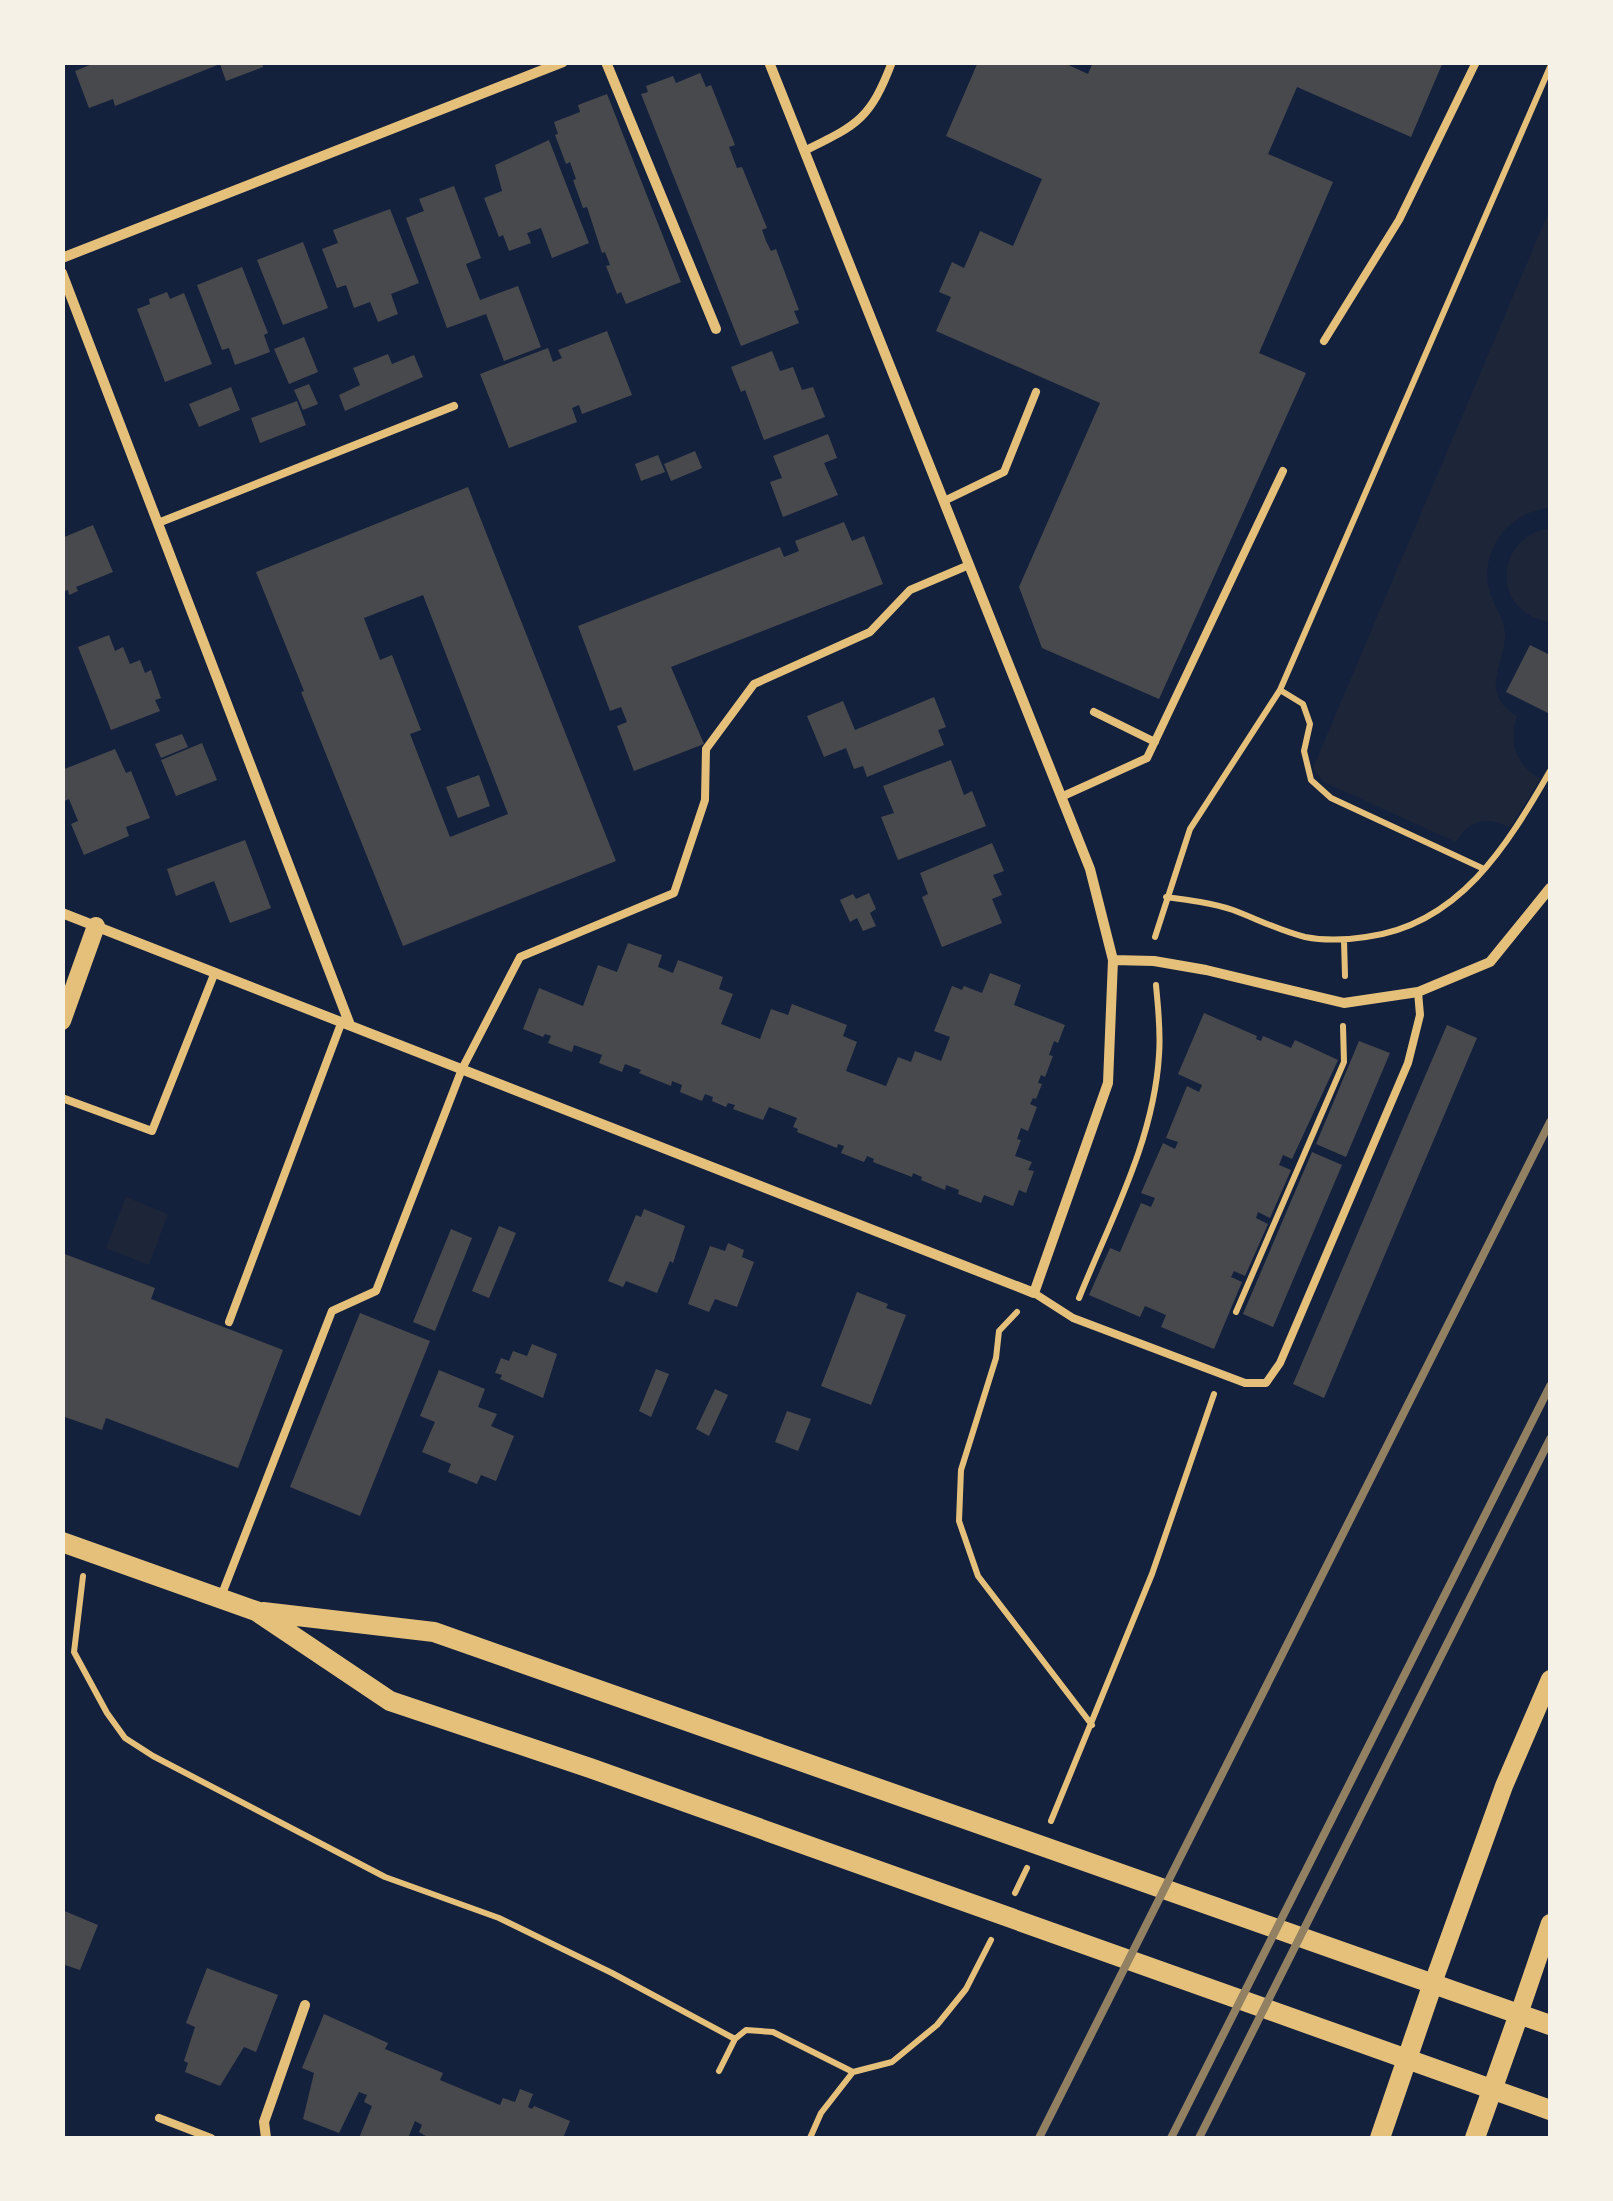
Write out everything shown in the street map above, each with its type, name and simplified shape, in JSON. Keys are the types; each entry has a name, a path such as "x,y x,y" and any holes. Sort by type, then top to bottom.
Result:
{"main road":[{"path":"62,1542 256,1612 390,1701 590,1768 1550,2110"},
{"path":"256,1612 434,1632 1550,2025"},
{"path":"1380,2138 1433,1983"},
{"path":"1475,2138 1518,2014"}],"street":[{"path":"62,258 563,62"},
{"path":"606,62 716,329"},
{"path":"62,913 1034,1293 1108,1083 1113,960 1090,870 769,62"},
{"path":"62,272 346,1023"},
{"path":"1113,960 1154,961 1206,970 1344,1002 1418,992 1490,962 1550,888"},
{"path":"62,1021 96,926"},
{"path":"1433,1983 1504,1786 1550,1679"},
{"path":"1518,2014 1550,1923"},
{"path":"266,2138 264,2122 305,2005"}],"lane":[{"path":"804,151 855,126 881,93 892,62"},
{"path":"1324,341 1399,220 1476,62"},
{"path":"944,502 1004,472 1036,392"},
{"path":"158,523 454,406"},
{"path":"1061,797 1147,758 1283,471"},
{"path":"220,1598 332,1311 376,1291 462,1069 520,957 674,893 704,800 706,749 754,684 870,632 910,590 969,565"},
{"path":"1094,712 1155,742"},
{"path":"62,1098 152,1131 215,972"},
{"path":"1034,1293 1072,1318 1245,1384 1266,1383 1280,1363 1408,1063 1420,1014 1418,992"},
{"path":"229,1322 346,1023"},
{"path":"159,2118 211,2138"}],"path":[{"path":"1072,1318 1140,1151 1151,1113 1160,1053 1154,961 1157,925 1190,829 1280,690 1550,67"},
{"path":"1280,690 1303,704 1310,724 1304,751 1312,780 1331,798 1484,868"},
{"path":"1166,897 1232,910 1308,938 1344,940 1388,934 1422,922 1448,905 1505,846 1550,771"},
{"path":"1344,940 1345,976"},
{"path":"1236,1312 1344,1062 1343,1024"},
{"path":"1034,1293 1000,1331 996,1358 962,1470 959,1521 978,1576 1092,1725"},
{"path":"1047,1829 1065,1794 1152,1574 1221,1374"},
{"path":"86,1550 74,1652 125,1738 385,1877 499,1918 735,2039"},
{"path":"1011,1900 1029,1865"},
{"path":"810,2138 821,2113 852,2072 892,2062 937,2025 966,1990 993,1936"},
{"path":"719,2071 735,2039 746,2030 774,2032 852,2072"}],"shaded area":[{"path":"1550,209 1550,508 1535,511 1510,525 1494,547 1487,575 1505,633 1496,678 1498,698 1517,716 1513,735 1520,760 1540,779 1510,828 1479,822 1466,829 1456,842 1324,782 1313,768"},
{"path":"1550,528 1550,622 1531,616 1517,605 1506,576 1517,546"},
{"path":"126,1197 168,1214 149,1265 106,1248"}],"building":[{"path":"97,62 262,62 263,67 226,81 220,64 115,106 113,99 89,108 75,71"},
{"path":"978,62 1062,62 1088,74 1093,62 1443,62 1411,137 1297,87 1268,154 1333,182 1259,353 1306,373 1159,699 1042,648 1019,587 1100,403 936,331 951,297 939,292 952,262 964,268 980,231 1013,246 1042,179 946,136"},
{"path":"700,73 706,87 711,85 735,145 729,147 737,168 742,167 767,228 762,230 766,241 771,251 776,249 799,310 794,311 799,323 741,346 641,94 648,92 646,86 673,76 676,83"},
{"path":"607,94 681,282 626,304 621,292 617,294 605,252 602,253 587,207 583,208 573,180 576,179 570,162 566,164 555,135 558,134 554,122 580,112 578,105"},
{"path":"549,140 589,243 552,258 541,228 527,233 531,243 509,251 503,235 499,237 484,198 502,191 495,165"},
{"path":"454,186 481,258 466,264 480,300 518,286 541,347 504,361 486,314 447,328 406,218 424,211 419,199"},
{"path":"390,209 419,283 391,294 398,314 378,322 370,302 354,308 346,285 337,288 322,249 338,243 333,230"},
{"path":"303,242 328,308 283,325 257,260"},
{"path":"242,267 268,333 264,335 270,352 235,365 229,348 222,350 197,285"},
{"path":"167,292 170,299 184,293 212,364 165,382 137,309"},
{"path":"607,331 632,395 582,414 579,405 572,408 577,422 509,448 480,374 548,348 553,362 562,358 558,350"},
{"path":"304,337 318,372 289,384 274,349"},
{"path":"772,351 780,371 793,367 802,390 813,387 825,417 764,440 745,390 741,392 731,367"},
{"path":"388,354 392,364 414,355 423,377 345,411 339,395 360,385 353,368"},
{"path":"309,384 318,404 303,410 294,390"},
{"path":"231,387 240,410 199,427 189,404"},
{"path":"297,401 306,425 260,443 251,418"},
{"path":"828,434 837,458 824,463 838,495 783,517 770,482 782,478 773,456"},
{"path":"695,451 702,468 671,481 664,464"},
{"path":"658,455 665,472 641,481 635,464"},
{"path":"468,487 616,861 403,946 256,572","holes":["423,595 508,814 450,837 410,734 421,730 392,655 380,660 364,618"]},
{"path":"844,522 852,541 864,536 883,584 671,667 704,744 634,771 617,726 627,722 621,707 610,711 578,626 780,547 784,557 799,551 795,541"},
{"path":"93,525 113,572 76,587 78,591 69,595 68,590 62,592 62,538"},
{"path":"109,635 115,651 123,647 130,664 140,660 145,673 151,670 161,698 155,700 160,711 111,730 78,647"},
{"path":"1530,645 1550,655 1550,714 1506,692"},
{"path":"934,697 946,727 938,730 944,745 867,777 863,766 854,769 846,748 824,757 807,716 843,701 855,730"},
{"path":"182,734 188,747 161,758 155,744"},
{"path":"202,743 217,780 176,796 161,760"},
{"path":"115,749 126,773 131,771 150,818 126,827 129,836 84,855 71,824 78,821 69,799 62,802 62,770"},
{"path":"951,760 964,795 972,791 986,826 898,860 881,817 894,813 883,786"},
{"path":"479,775 490,806 458,818 446,787"},
{"path":"245,840 271,908 230,923 214,881 176,896 167,869"},
{"path":"992,843 1004,871 993,875 1002,895 992,899 1002,923 942,947 922,897 928,894 920,873"},
{"path":"869,893 876,909 870,913 876,926 863,931 857,918 850,922 840,900"},
{"path":"628,943 662,955 658,967 673,973 678,960 723,977 719,989 733,994 721,1024 760,1039 771,1009 788,1015 792,1004 847,1025 843,1036 857,1042 846,1071 886,1086 898,1057 911,1062 915,1051 941,1061 950,1037 934,1031 952,986 982,993 990,973 1021,985 1014,1005 1065,1025 1058,1043 1054,1041 1045,1077 1041,1075 1038,1083 1042,1084 1030,1104 1037,1107 1028,1131 1021,1128 1017,1139 1021,1140 1015,1156 1032,1162 1028,1170 1034,1171 1026,1193 1019,1190 1013,1206 984,1195 981,1203 958,1194 959,1190 946,1185 945,1190 913,1173 912,1177 873,1162 867,1156 864,1162 841,1153 844,1146 838,1144 837,1148 797,1132 793,1127 797,1118 769,1107 763,1120 733,1109 735,1105 728,1103 726,1107 712,1101 713,1097 705,1094 702,1101 680,1092 682,1085 672,1081 671,1086 625,1064 622,1072 599,1063 602,1055 574,1045 572,1052 548,1043 551,1036 523,1029 539,988 583,1006 598,965 617,972"},
{"path":"1204,1013 1261,1041 1263,1036 1291,1048 1295,1040 1338,1060 1292,1159 1283,1155 1279,1165 1291,1170 1270,1218 1258,1212 1256,1218 1268,1224 1245,1276 1234,1271 1231,1277 1242,1282 1214,1349 1161,1327 1166,1315 1145,1306 1140,1317 1089,1295 1110,1248 1120,1252 1141,1203 1151,1207 1155,1198 1141,1193 1163,1143 1175,1149 1178,1142 1166,1138 1187,1086 1199,1092 1202,1085 1178,1074"},
{"path":"1447,1025 1477,1038 1324,1398 1293,1384"},
{"path":"1359,1041 1390,1053 1346,1157 1316,1144"},
{"path":"1312,1152 1342,1165 1273,1327 1243,1314"},
{"path":"644,1209 685,1226 673,1263 670,1261 657,1293 626,1281 623,1287 608,1281 636,1215 641,1217"},
{"path":"499,1226 516,1233 489,1298 472,1291"},
{"path":"451,1229 472,1238 435,1331 413,1322"},
{"path":"728,1243 744,1250 742,1257 754,1262 737,1307 715,1299 709,1312 688,1304 710,1246 725,1251"},
{"path":"62,1253 155,1288 151,1299 283,1350 238,1468 106,1418 102,1430 62,1416"},
{"path":"857,1292 906,1315 871,1405 821,1386"},
{"path":"360,1313 430,1341 360,1516 290,1487"},
{"path":"532,1344 557,1354 543,1398 500,1379 502,1375 495,1373 501,1358 509,1361 513,1351 527,1356"},
{"path":"656,1369 669,1374 651,1417 639,1411"},
{"path":"439,1370 485,1389 478,1407 497,1414 491,1426 514,1436 496,1481 481,1475 477,1484 448,1472 451,1464 422,1452 435,1422 420,1416"},
{"path":"715,1389 728,1395 709,1436 696,1429"},
{"path":"787,1411 811,1419 798,1451 775,1442"},
{"path":"62,1910 98,1925 80,1970 62,1964"},
{"path":"207,1968 278,1995 256,2052 244,2047 220,2086 185,2072 188,2063 184,2061 195,2027 186,2023"},
{"path":"324,2014 388,2043 385,2049 443,2073 440,2080 500,2105 503,2098 515,2102 520,2089 533,2094 528,2107 570,2121 563,2138 429,2138 419,2132 422,2125 415,2121 408,2138 359,2138 372,2106 364,2102 367,2095 359,2092 339,2133 303,2119 314,2073 302,2068"}],"railway":[{"path":"1039,2138 1550,1122"},
{"path":"1171,2138 1550,1386"},
{"path":"1199,2138 1550,1439"}]}
